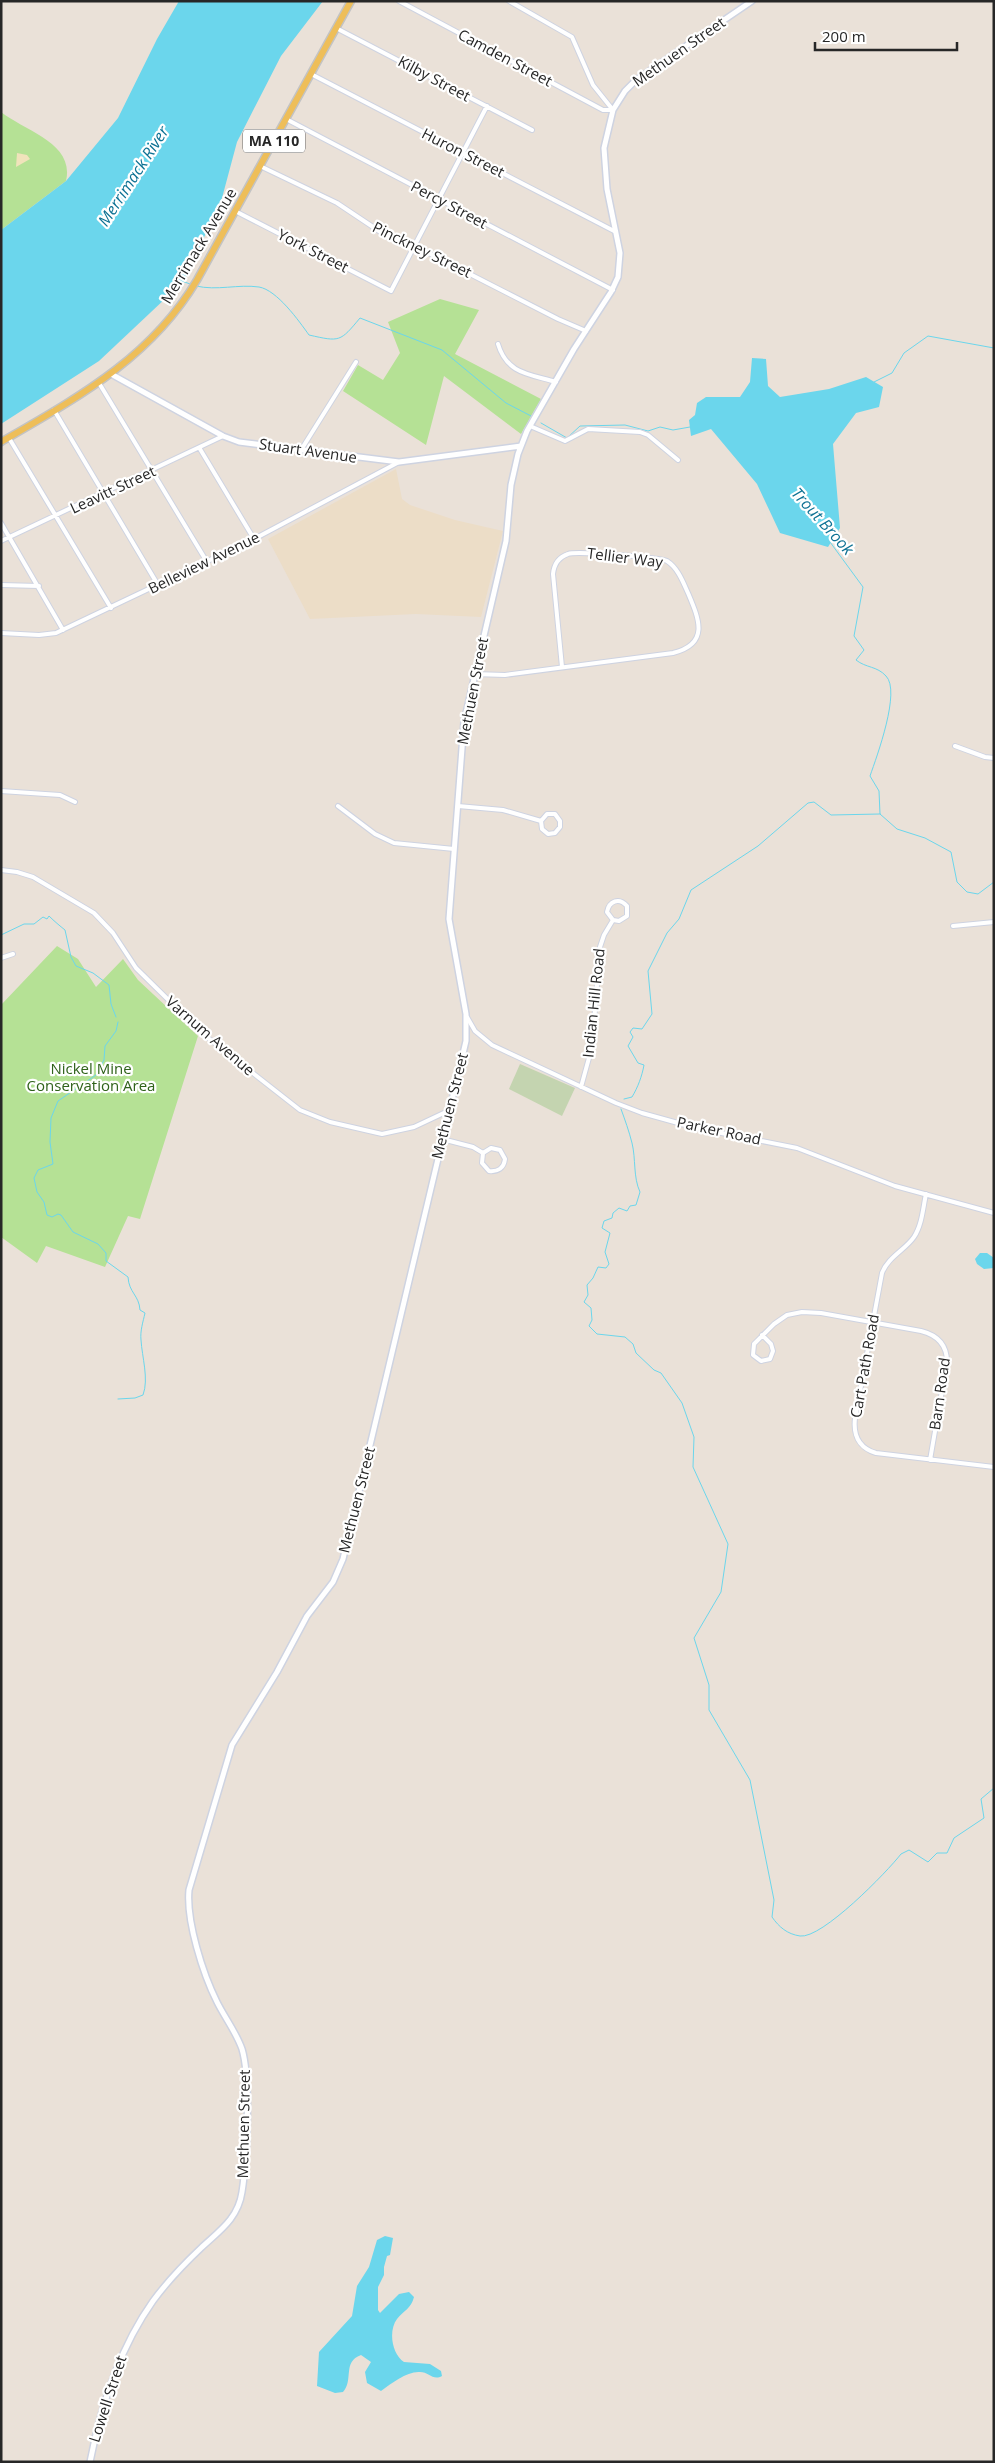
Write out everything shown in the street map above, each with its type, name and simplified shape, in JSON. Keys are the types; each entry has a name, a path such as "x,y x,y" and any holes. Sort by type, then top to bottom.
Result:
{"main road":[{"name":"Merrimack Avenue","path":"1,442 99,383 138,353 155,336 197,280 351,1"}],"street":[{"name":"Camden Street","path":"399,1 603,110 612,110"},
{"path":"509,1 572,37 593,85 612,110"},
{"name":"Methuen Street","path":"205,2244 233,2218 240,2203 244,2177 246,2079 243,2052 238,2039 216,2001 196,1943 188,1909 191,1878 209,1827 232,1745 277,1672 307,1616 333,1582 343,1559 466,1041 465,1012 449,919 464,722 506,540 511,485 521,446 530,426 586,330 613,290 618,276 620,261 607,189 604,156 606,134 612,110 625,91 636,80 752,1"},
{"name":"Kilby Street","path":"336,28 532,130"},
{"name":"Huron Street","path":"311,74 616,232"},
{"path":"414,246 486,106"},
{"name":"Percy Street","path":"286,120 613,290"},
{"name":"Pinckney Street","path":"260,166 337,203 382,233 414,246 558,319 586,330"},
{"name":"York Street","path":"235,211 391,291 414,246"},
{"path":"498,344 502,359 515,368 556,382"},
{"path":"302,450 356,362"},
{"name":"Stuart Avenue","path":"111,374 224,436 239,442 399,462 521,446"},
{"path":"99,383 207,562"},
{"path":"54,410 158,585"},
{"path":"530,426 565,441 588,429 640,432 648,435 678,460"},
{"name":"Leavitt Street","path":"1,542 152,472 224,436"},
{"path":"9,438 111,608"},
{"path":"200,449 254,539"},
{"name":"Belleview Avenue","path":"1,633 50,635 63,630 254,539 399,462"},
{"path":"1,523 63,630"},
{"name":"Tellier Way","path":"474,674 495,676 673,653 689,646 700,630 699,620 674,568 662,559 583,552 569,553 561,558 555,565 553,574 562,667"},
{"path":"1,585 38,586"},
{"path":"955,746 985,757 994,758"},
{"path":"1,791 60,795 75,802"},
{"path":"338,806 375,834 394,843 454,849"},
{"path":"458,806 503,810 541,821"},
{"path":"547,814 555,814 560,821 560,827 554,833 546,833 541,827 541,821 547,814"},
{"name":"Varnum Avenue","path":"1,870 33,877 94,913 113,933 136,968 203,1034 300,1110 330,1122 382,1134 414,1127 448,1111"},
{"name":"Indian Hill Road","path":"615,901 622,902 627,906 627,916 619,921 613,920 607,912 609,905 615,901"},
{"name":"Indian Hill Road","path":"581,1087 592,1047 598,956 601,941 613,920"},
{"path":"953,926 994,922"},
{"path":"1,958 13,954"},
{"name":"Parker Road","path":"465,1012 471,1026 484,1040 616,1103 669,1121 806,1150 884,1182 994,1213"},
{"path":"442,1140 473,1147 483,1153"},
{"path":"491,1148 500,1150 504,1156 503,1166 494,1171 486,1169 481,1160 483,1153 491,1148"},
{"name":"Cart Path Road","path":"926,1194 914,1237 884,1268 855,1418 856,1437 860,1444 871,1452 994,1467"},
{"path":"762,1335 771,1344 773,1351 771,1357 764,1361 755,1359 752,1350 762,1335 783,1317 802,1312 821,1313 872,1323"},
{"name":"Barn Road","path":"872,1323 926,1332 939,1340 946,1350 946,1368 930,1460"},
{"name":"Lowell Street","path":"90,2462 113,2375 120,2356 139,2323 164,2287 205,2244"}],"shaded area":[{"path":"396,469 402,499 410,505 455,520 503,531 481,617 416,614 310,619 268,539"}],"green space":[{"path":"1,112 56,147 63,157 67,168 66,181 1,230"},
{"path":"440,299 479,310 455,354 541,399 521,434 444,376 426,445 343,391 358,365 383,380 400,353 388,322"},
{"name":"Nickel Mine Conservation Area","path":"57,946 78,959 96,987 123,959 138,980 198,1036 140,1219 128,1216 105,1267 46,1246 37,1263 1,1237 1,1005"},
{"path":"520,1064 575,1088 562,1116 509,1089"}],"sand":[{"path":"17,153 27,155 30,159 16,167"}],"water":[{"name":"Merrimack River","path":"179,1 323,1 281,56 237,142 222,198 184,281 99,361 1,424 1,230 66,181 118,118 157,39"},
{"path":"752,358 766,359 768,386 780,397 829,389 866,377 883,387 879,407 856,413 833,444 840,528 828,547 780,533 757,484 711,429 691,436 689,420 695,415 697,403 706,397 740,397 750,382"},
{"path":"980,1253 987,1253 994,1258 994,1268 984,1269 977,1264 975,1259"},
{"path":"385,2236 393,2238 390,2255 387,2256 384,2267 384,2275 378,2287 378,2310 380,2313 399,2294 409,2292 414,2297 409,2307 394,2324 392,2336 394,2348 404,2362 430,2364 441,2371 442,2376 433,2377 420,2372 410,2373 381,2391 367,2383 365,2372 371,2362 361,2355 352,2362 348,2382 343,2392 335,2393 317,2386 319,2352 352,2316 357,2286 369,2267 377,2240"}],"waterway":[{"path":"182,281 190,284"},
{"path":"196,286 212,288 251,286 266,289 287,307 309,335 327,339 343,336 360,318 442,350 506,403 531,416"},
{"path":"874,382 892,373 904,353 928,336 994,348"},
{"path":"541,423 567,438 580,426 625,425 648,431 660,427 673,430 690,427"},
{"name":"Trout Brook","path":"830,542 863,587 854,636 864,650 856,660 883,673 890,684 891,695 886,724 870,776 879,791 880,814 897,829 925,838 951,852 957,882 967,892 978,894 994,882"},
{"path":"624,1099 632,1097 640,1081 644,1065 638,1063 628,1046 633,1037 630,1032 633,1028 642,1029 652,1014 648,971 667,933 679,919 691,890 758,846 808,803 814,802 831,815 880,814"},
{"path":"1,935 24,924 34,924 43,917 47,919 49,916 65,930 71,957 76,966 93,973 109,985 111,1004 116,1017"},
{"path":"118,1022 116,1031 105,1046 104,1060 96,1075 58,1101 51,1118 50,1142 53,1164 38,1170 34,1178 37,1192 44,1202 47,1215 52,1217 58,1214 61,1215 73,1232 98,1244 106,1253 106,1261 128,1277 130,1287 138,1301 140,1310 145,1313 141,1337 145,1389 143,1395 135,1398 118,1399"},
{"path":"621,1109 632,1143 636,1180 640,1192 636,1205 630,1206 627,1211 619,1208 613,1213 612,1218 604,1221 602,1228 610,1233 605,1252 609,1264 606,1268 598,1267 587,1285 588,1295 584,1302 591,1308 592,1320 589,1326 597,1334 625,1337 633,1344 636,1353 654,1370 661,1373 682,1403 694,1437 693,1467 728,1544 721,1592 694,1638 709,1685 709,1710 750,1780 774,1900 772,1917 784,1930 800,1936 810,1934 823,1927 869,1889 901,1854 909,1850 928,1862 937,1853 947,1853 954,1838 984,1818 981,1799 994,1788"}]}
